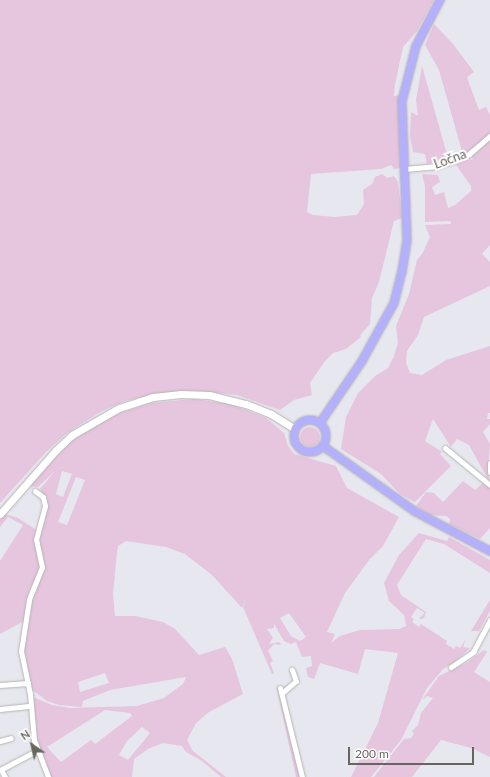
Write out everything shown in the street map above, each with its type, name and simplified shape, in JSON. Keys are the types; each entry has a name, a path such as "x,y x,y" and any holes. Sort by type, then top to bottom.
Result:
{"main road":[{"path":"320,423 362,361 394,303 407,240 401,126 405,82 416,46 440,0"},
{"path":"0,514 56,450 72,435 119,408 153,397 181,394 209,395 246,404 271,414 295,429"},
{"path":"306,420 320,423 327,436 323,446 314,452 304,451 296,444 295,429 306,420"},
{"path":"323,446 414,511 490,551"}],"street":[{"name":"Ločna","path":"404,169 436,166 452,161 469,154 490,136"},
{"path":"445,448 490,485"},
{"path":"490,462 490,472"},
{"path":"35,491 43,497 45,506 36,539 42,567 32,588 24,625 21,651 28,683 36,751 48,777"},
{"path":"451,667 473,652 490,620"},
{"path":"292,670 296,681 281,690 302,777"},
{"path":"0,684 28,683"},
{"path":"0,709 31,706"},
{"path":"0,741 11,738"},
{"path":"5,777 0,770 36,751"}],"shaded area":[{"path":"0,0 434,0 417,31 403,47 395,85 394,96 400,95 400,168 394,169 391,165 381,169 311,174 307,212 313,215 334,217 357,215 364,204 363,190 372,184 375,177 382,174 387,178 394,176 398,182 402,218 394,221 379,282 372,298 370,324 360,335 361,337 346,349 333,353 325,361 310,383 312,395 294,400 280,410 237,395 198,391 155,394 125,401 102,411 67,433 46,452 0,503"},
{"path":"434,24 453,44 474,72 467,77 473,94 479,110 486,107 490,115 490,135 463,155 439,70 425,45"},
{"path":"422,66 448,158 427,164 425,154 413,152 410,136 411,112 418,116 416,100"},
{"path":"490,138 490,245 482,254 490,262 490,286 424,317 418,335 407,351 406,363 410,373 422,375 446,360 490,346 490,413 488,413 487,419 490,419 490,424 483,432 490,444 488,469 490,483 469,445 457,439 451,447 433,419 425,441 442,452 440,454 451,466 415,502 400,494 381,474 341,449 346,417 358,393 375,376 388,368 394,356 398,342 396,326 409,294 417,260 422,254 430,237 425,225 451,224 450,221 425,222 425,186 422,174 438,175 440,182 432,187 435,195 444,192 448,208 455,205 471,191 471,186 454,162 469,156 471,160 473,159 471,155"},
{"path":"194,399 230,404 266,418 284,433 288,446 294,454 336,466 347,488 399,517 383,546 369,560 345,593 327,632 335,634 331,643 340,636 360,630 399,629 406,626 404,615 389,601 384,583 399,555 419,533 447,541 449,537 490,560 490,573 444,544 426,539 397,585 401,595 426,612 424,618 421,619 419,618 425,613 417,608 411,617 414,619 412,622 419,627 421,624 447,641 446,644 454,649 456,646 460,648 466,639 463,647 470,648 456,661 443,669 427,688 401,740 371,777 351,777 378,723 398,653 365,649 358,674 320,663 314,679 308,677 306,668 312,666 311,656 302,657 296,642 291,644 284,641 274,624 274,628 267,629 273,638 269,644 279,642 282,645 274,644 268,651 273,661 270,663 274,673 272,674 243,607 246,598 242,608 212,575 185,554 166,547 126,541 118,546 113,594 115,616 135,616 163,622 175,629 199,655 225,647 232,659 243,694 209,712 196,723 187,740 193,751 226,777 221,777 202,761 186,752 182,746 163,743 148,749 134,759 132,777 49,777 37,744 33,697 52,705 70,708 137,706 164,698 183,684 186,677 110,690 83,701 82,707 59,705 47,701 30,688 22,652 27,612 44,566 38,545 44,496 40,489 55,471 38,487 29,486 70,442 108,417 151,403","holes":["62,471 72,474 63,497 56,494","76,477 85,480 67,525 58,522","289,613 306,637 300,641 291,636 280,618","105,673 109,683 80,692 78,682","105,710 130,713 132,716 95,744 91,740 61,762 47,747","142,727 150,733 128,760 119,755 127,741"]},
{"path":"306,427 314,427 320,433 320,441 314,447 306,447 300,441 300,433"},
{"path":"463,481 475,490 483,483 490,487 490,528 480,539 449,524 450,519 446,516 430,515 416,506 426,492 434,493 443,502"},
{"path":"5,514 18,518 38,531 35,545 40,560 40,570 29,590 24,621 0,634 0,561 23,525 8,517 0,527 0,519"},
{"path":"490,600 490,611 479,631 471,631"},
{"path":"484,650 490,653 487,652 474,672 490,682 490,757 471,748 441,740 412,777 374,777 404,739 411,738 414,734 412,731 418,725 421,713 433,698 427,696 422,700 439,676 468,662"},
{"path":"276,685 280,693 301,777 296,777"}]}
